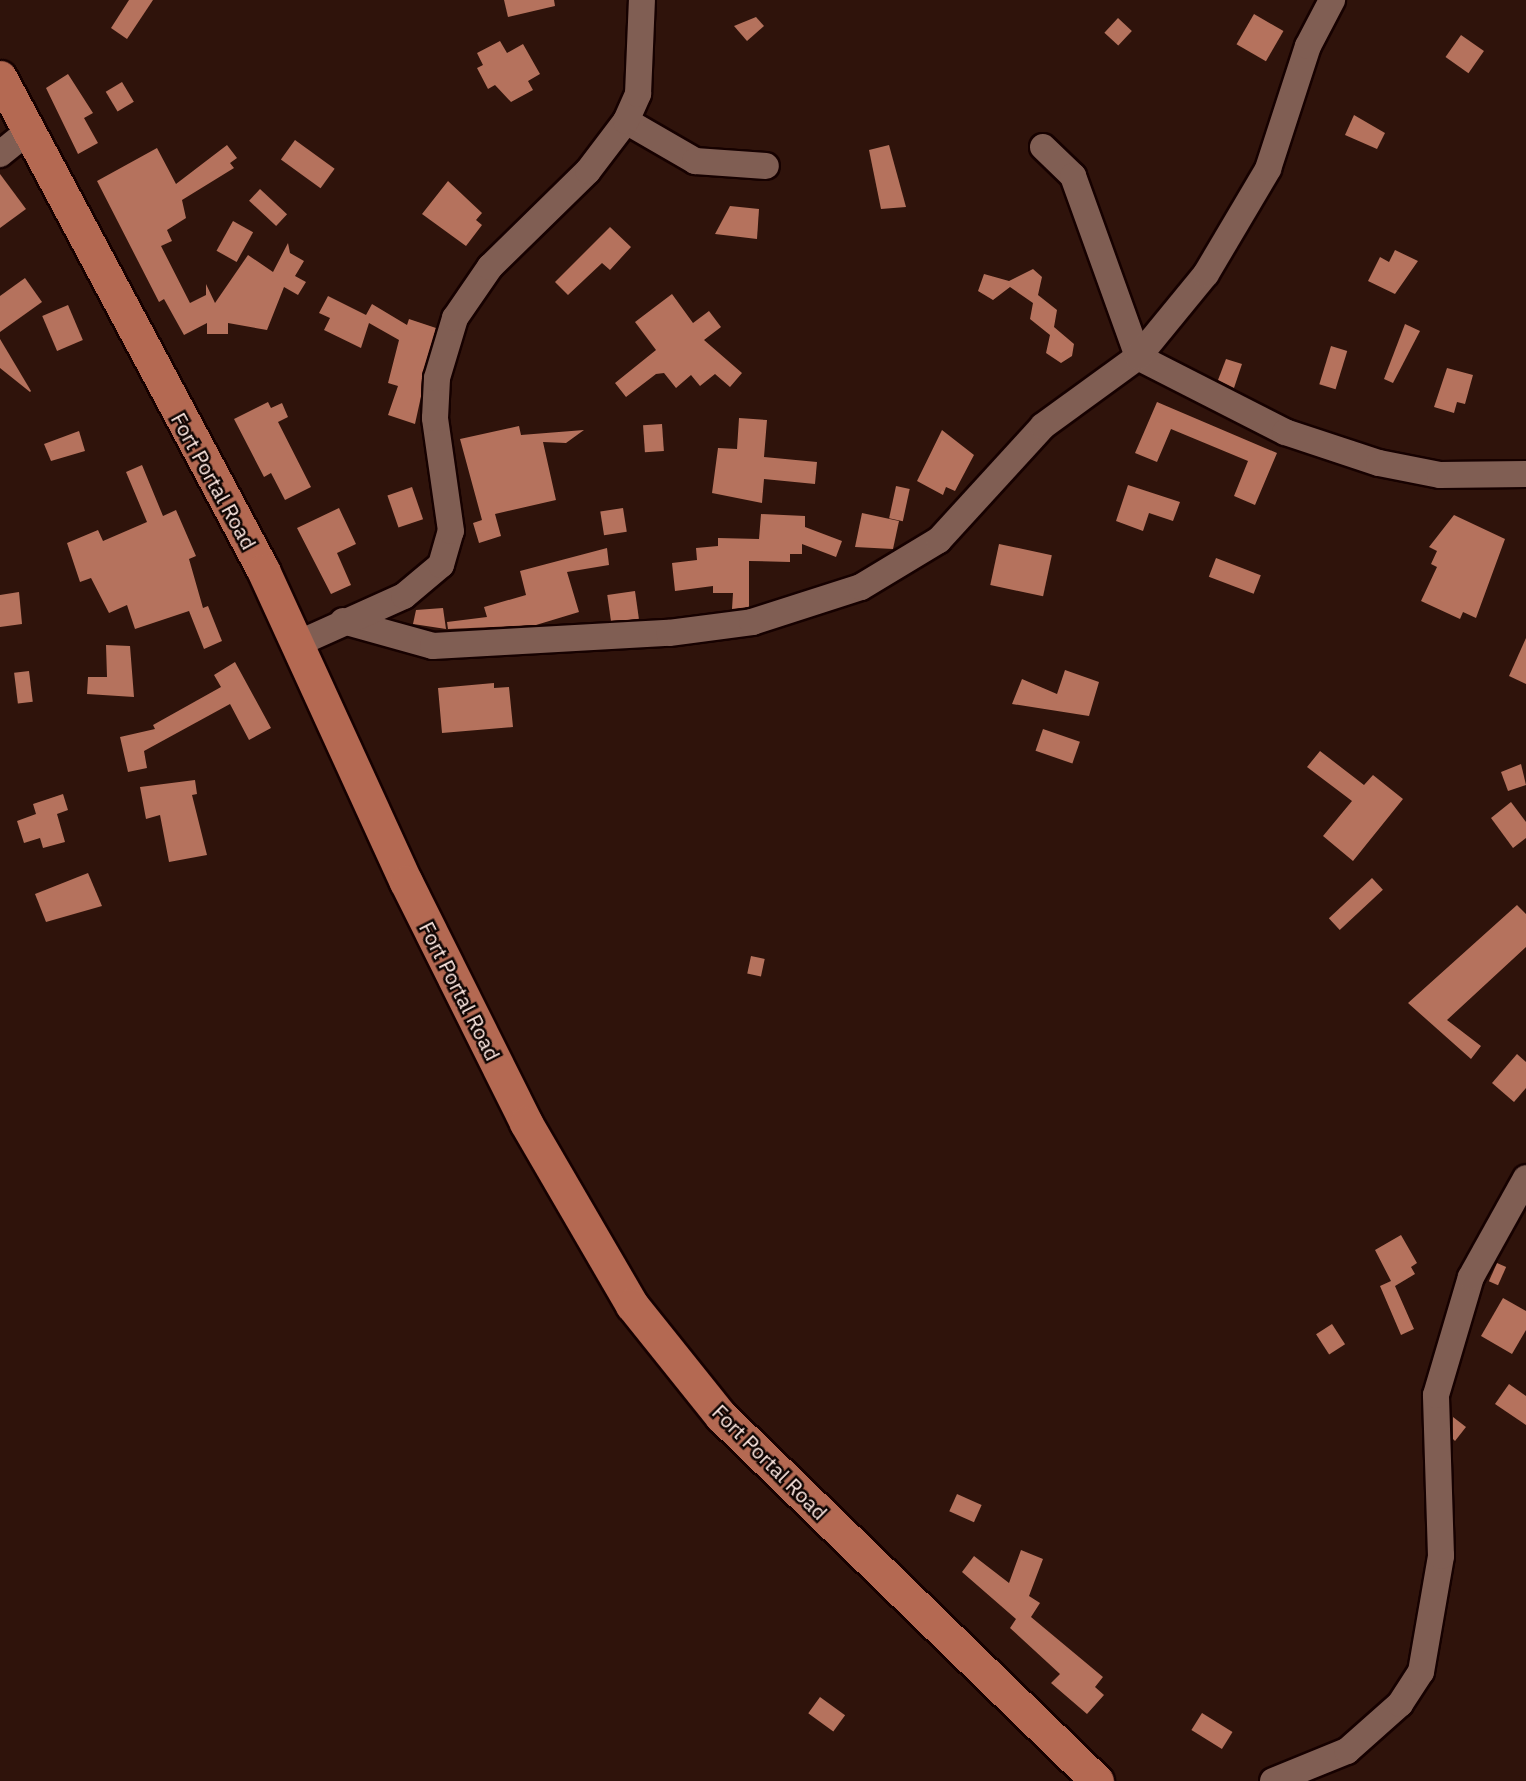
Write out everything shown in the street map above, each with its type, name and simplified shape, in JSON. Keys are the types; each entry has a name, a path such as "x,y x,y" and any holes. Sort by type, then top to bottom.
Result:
{"main road":[{"name":"Fort Portal Road","path":"0,77 26,133 297,644 520,1111 575,1216 632,1306 721,1416 1097,1781"}],"street":[{"path":"297,644 343,621 404,596 441,565 451,531 436,405 455,318 490,267 587,171 626,121 638,94 642,0"},
{"path":"343,621 433,646 531,642 752,622 849,591 939,540 1043,426 1138,357 1240,222 1268,169 1308,46 1332,0"},
{"path":"626,121 695,161 766,166"},
{"path":"0,154 26,133"},
{"path":"1043,147 1062,159 1073,176 1138,357 1285,432 1380,463 1440,475 1526,474"},
{"path":"1273,1781 1347,1751 1400,1704 1421,1672 1441,1556 1436,1395 1471,1277 1526,1178"}],"building":[{"path":"129,0 153,0 127,39 111,28"},
{"path":"504,0 554,0 555,6 508,17"},
{"path":"1254,14 1283,31 1266,61 1236,44"},
{"path":"756,17 764,26 747,41 734,26"},
{"path":"1118,18 1132,31 1118,46 1104,33"},
{"path":"1461,35 1484,51 1468,73 1446,57"},
{"path":"500,41 507,53 523,44 540,74 528,81 533,90 511,102 495,85 488,89 477,68 483,65 477,53"},
{"path":"68,74 93,113 84,118 98,143 78,154 46,88"},
{"path":"122,82 134,102 118,112 106,92"},
{"path":"1354,115 1385,133 1377,149 1345,135"},
{"path":"295,140 335,169 321,188 281,159"},
{"path":"227,145 237,158 230,163 234,168 182,200 186,218 167,230 172,241 161,246 190,303 206,295 206,284 215,303 248,255 273,272 288,243 290,253 304,261 295,276 306,282 298,295 284,287 267,330 228,323 228,334 207,334 207,323 184,335 164,299 159,302 97,181 157,148 176,184"},
{"path":"889,145 906,207 881,209 869,150"},
{"path":"0,174 26,209 0,228"},
{"path":"448,181 482,213 476,220 482,225 466,246 422,214"},
{"path":"260,189 287,214 276,226 249,201"},
{"path":"730,206 759,209 757,239 715,234"},
{"path":"233,221 253,232 237,262 217,251"},
{"path":"610,227 631,247 610,270 602,263 568,295 555,282"},
{"path":"1395,250 1418,261 1395,294 1368,281 1380,257 1389,262"},
{"path":"1033,269 1042,277 1038,295 1057,310 1054,327 1074,344 1072,356 1061,363 1046,353 1050,335 1030,319 1033,303 1010,287 993,300 978,291 984,274 1009,281"},
{"path":"25,278 42,302 0,332 0,296"},
{"path":"672,294 693,323 709,311 721,327 704,340 742,373 730,387 715,374 700,386 691,375 676,388 664,373 656,374 626,397 615,383 656,350 635,322"},
{"path":"328,296 366,315 372,304 407,325 409,319 436,328 415,424 388,415 398,386 388,383 399,340 369,323 361,348 324,330 330,318 319,313"},
{"path":"68,305 83,340 57,351 42,316"},
{"path":"1405,324 1420,331 1393,383 1384,379"},
{"path":"0,339 31,391 30,392 0,368"},
{"path":"1331,346 1347,351 1336,389 1319,384"},
{"path":"1226,359 1242,364 1234,388 1218,380"},
{"path":"1447,368 1473,375 1465,404 1457,402 1454,413 1434,407"},
{"path":"268,402 271,408 282,403 288,417 278,422 311,487 285,500 271,473 264,477 234,419"},
{"path":"1157,402 1277,453 1255,505 1234,496 1248,461 1171,429 1157,462 1135,453"},
{"path":"739,418 767,420 764,457 817,462 815,484 764,479 762,503 712,493 718,448 737,449"},
{"path":"662,424 664,451 645,452 643,425"},
{"path":"519,426 521,435 584,430 566,443 543,442 556,500 495,514 501,536 479,543 473,523 482,520 460,439"},
{"path":"942,430 974,455 955,491 946,487 943,495 917,481"},
{"path":"79,431 85,451 51,461 44,444"},
{"path":"142,465 163,516 176,510 196,556 189,559 203,608 208,606 222,641 204,649 189,611 135,629 127,605 109,613 91,578 80,582 67,543 98,530 103,541 147,522 126,472"},
{"path":"1128,485 1180,502 1173,521 1149,513 1143,531 1116,521"},
{"path":"896,486 910,489 903,521 889,518"},
{"path":"412,487 423,519 398,528 387,495"},
{"path":"339,508 356,544 337,553 351,585 331,594 297,528"},
{"path":"623,508 627,532 604,535 600,512"},
{"path":"862,513 899,521 893,549 855,547"},
{"path":"761,514 805,516 805,527 842,541 836,557 802,544 802,554 790,554 790,562 749,561 749,607 732,609 733,593 713,593 713,586 675,591 672,563 697,560 696,548 718,546 718,538 759,539"},
{"path":"1454,515 1505,539 1476,618 1463,612 1460,619 1421,601 1437,567 1431,564 1437,551 1429,547"},
{"path":"999,544 1052,555 1043,596 990,585"},
{"path":"607,548 609,565 567,572 579,612 536,625 448,629 447,622 487,617 484,607 526,595 520,571"},
{"path":"1216,558 1261,575 1254,594 1209,577"},
{"path":"635,591 639,619 611,623 607,595"},
{"path":"19,592 22,624 0,627 0,595"},
{"path":"443,608 446,629 413,624 416,610"},
{"path":"1526,638 1526,684 1509,676"},
{"path":"106,645 130,646 134,697 87,694 88,677 107,677"},
{"path":"235,662 271,728 249,740 230,704 144,751 147,768 128,772 120,737 155,729 153,725 221,687 214,675"},
{"path":"1065,670 1099,682 1089,716 1012,704 1022,679 1057,694"},
{"path":"29,671 33,702 18,704 14,673"},
{"path":"494,683 494,688 509,687 513,727 442,733 438,688"},
{"path":"1043,729 1080,742 1072,763 1036,751"},
{"path":"1320,751 1364,785 1373,775 1403,799 1353,861 1323,836 1352,801 1307,767"},
{"path":"1521,764 1526,785 1508,791 1501,772"},
{"path":"195,780 197,794 192,795 207,855 169,862 160,815 146,819 140,787"},
{"path":"63,794 68,810 57,814 65,842 43,848 40,838 24,843 17,821 36,814 33,804"},
{"path":"1511,802 1526,822 1526,838 1513,848 1491,818"},
{"path":"88,873 102,906 46,922 35,894"},
{"path":"1372,878 1383,890 1340,930 1329,918"},
{"path":"1517,905 1526,914 1526,947 1447,1020 1481,1046 1471,1059 1408,1003"},
{"path":"751,956 765,959 761,977 747,974"},
{"path":"1517,1054 1526,1062 1526,1088 1514,1102 1492,1083"},
{"path":"1401,1235 1417,1263 1411,1267 1415,1274 1395,1286 1414,1329 1401,1335 1380,1286 1391,1281 1375,1250"},
{"path":"1497,1263 1506,1267 1498,1285 1489,1281"},
{"path":"1503,1298 1526,1311 1526,1330 1512,1354 1481,1336"},
{"path":"1332,1324 1345,1344 1329,1354 1316,1334"},
{"path":"1509,1384 1526,1396 1526,1425 1495,1404"},
{"path":"1453,1417 1466,1427 1455,1441 1453,1439"},
{"path":"957,1494 982,1505 974,1522 949,1511"},
{"path":"1021,1550 1043,1559 1029,1596 1040,1603 1031,1617 1103,1677 1095,1687 1104,1695 1087,1714 1051,1683 1060,1674 1010,1628 1016,1619 962,1572 974,1556 1009,1583"},
{"path":"820,1697 845,1715 833,1731 808,1713"},
{"path":"1202,1713 1233,1732 1222,1749 1191,1730"}]}
